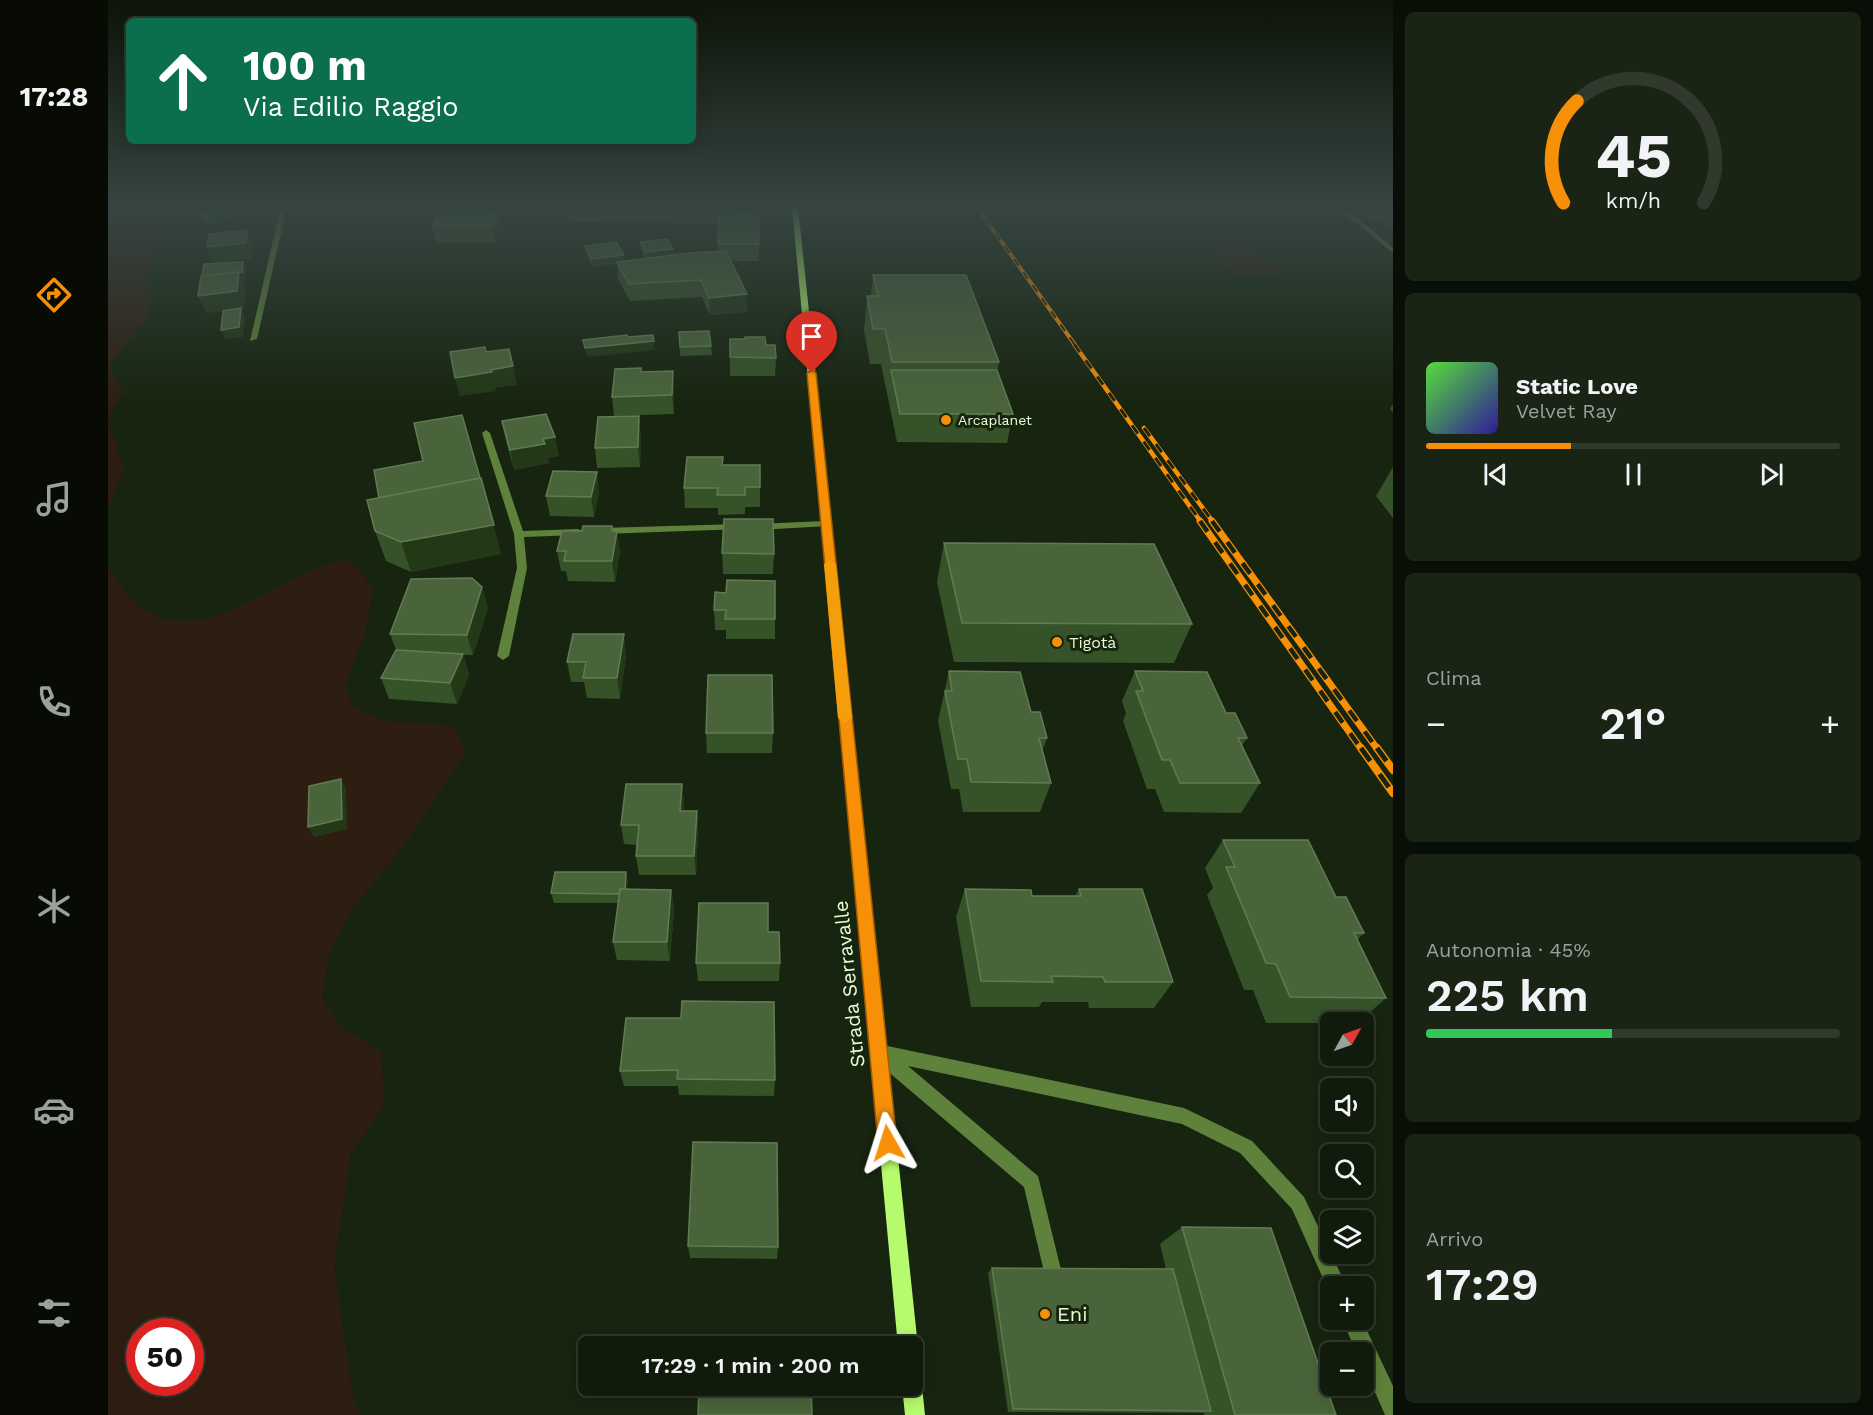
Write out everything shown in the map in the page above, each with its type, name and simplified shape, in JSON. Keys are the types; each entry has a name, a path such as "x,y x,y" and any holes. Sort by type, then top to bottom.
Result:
{"main road":[{"name":"Strada Serravalle","path":"801,273 907,1336"},
{"path":"913,1396 915,1415"}],"street":[{"path":"253,339 268,273"},
{"path":"486,433 519,534 522,568 503,656"},
{"path":"519,534 825,524"},
{"path":"878,1052 1184,1116 1246,1147 1298,1203 1332,1276"},
{"path":"878,1052 1032,1182 1058,1298"},
{"path":"1357,1330 1393,1409"}],"shaded area":[{"path":"108,273 146,273 146,283 151,290 148,318 112,361 111,371 123,393 108,419"},
{"path":"1231,273 1282,274 1233,275"},
{"path":"108,419 124,468 108,510"},
{"path":"346,559 363,573 373,591 365,634 345,685 353,707 381,720 454,726 466,752 404,845 349,914 329,953 322,997 343,1028 381,1052 385,1104 351,1153 334,1267 354,1402 362,1415 108,1415 108,567 130,597 154,615 179,621 205,619 231,610 315,569"}],"building":[{"path":"202,273 232,273 202,276"},
{"path":"239,273 237,291 198,296 201,276"},
{"path":"623,273 737,273 747,294 709,298 701,280 629,284"},
{"path":"873,275 966,275 999,362 892,362 885,329 873,329 867,296 878,296"},
{"path":"241,308 239,327 221,330 223,311"},
{"path":"709,331 711,346 680,347 679,332"},
{"path":"627,335 628,337 653,335 654,341 585,348 583,340"},
{"path":"745,337 765,337 766,345 775,345 776,358 730,357 730,339 745,339"},
{"path":"485,347 486,352 509,349 513,366 455,378 450,352"},
{"path":"641,368 641,372 673,371 672,395 612,397 615,369"},
{"path":"891,370 997,370 1013,414 900,414"},
{"path":"546,414 555,437 543,439 545,444 510,450 502,421"},
{"path":"462,415 480,478 379,498 374,470 423,461 414,423"},
{"path":"639,416 638,447 595,448 598,417"},
{"path":"687,457 723,457 722,465 760,465 760,487 745,487 745,495 717,495 718,488 684,488"},
{"path":"553,471 597,472 591,497 546,496"},
{"path":"481,478 494,525 401,542 375,531 367,500"},
{"path":"724,519 773,519 774,554 722,553"},
{"path":"583,526 612,526 612,531 617,531 612,561 564,561 566,551 557,551 562,531 582,531"},
{"path":"944,543 1154,544 1192,624 962,623"},
{"path":"472,578 482,587 467,635 390,634 411,579"},
{"path":"727,580 775,581 775,619 725,619 726,610 714,610 715,592 726,593"},
{"path":"573,634 624,634 617,678 583,678 586,662 567,662"},
{"path":"396,650 463,654 450,683 381,678"},
{"path":"949,671 1020,672 1031,712 1040,712 1047,738 1039,738 1051,783 971,782 967,759 958,759 945,691 952,691"},
{"path":"1135,671 1207,672 1226,713 1235,713 1247,738 1238,738 1260,783 1180,783 1170,760 1162,760 1136,691 1143,691"},
{"path":"708,675 772,675 773,733 706,733"},
{"path":"341,779 342,819 308,827 309,786"},
{"path":"626,784 682,784 680,811 697,811 694,856 636,856 639,825 621,825"},
{"path":"1223,840 1308,840 1336,897 1346,897 1364,933 1354,933 1386,998 1290,997 1276,964 1266,963 1226,867 1235,867"},
{"path":"555,872 626,872 625,889 620,889 619,894 551,893"},
{"path":"620,889 671,890 667,942 613,942"},
{"path":"965,889 1031,890 1032,896 1081,896 1079,889 1142,889 1173,982 1105,982 1103,977 1051,976 1053,982 981,981"},
{"path":"699,903 768,903 768,932 779,932 780,963 696,963"},
{"path":"682,1001 774,1002 775,1080 677,1079 678,1070 620,1071 626,1018 681,1018"},
{"path":"693,1142 777,1143 778,1247 688,1246"},
{"path":"1182,1227 1271,1228 1320,1369 1320,1396 1329,1396 1336,1415 1235,1415"},
{"path":"992,1268 1173,1269 1211,1411 1013,1409"},
{"path":"699,1396 811,1396 812,1415 698,1415"}],"railway":[{"path":"1024,273 1075,345"},
{"path":"1074,344 1201,522"},
{"path":"1144,428 1213,522"},
{"path":"1200,521 1362,750"},
{"path":"1212,521 1378,750"},
{"path":"1361,748 1393,793"},
{"path":"1377,748 1393,770"}],"slow traffic":[{"path":"830,564 845,718"}],"place":[{"name":"Arcaplanet","path":"946,420"},
{"name":"Tigotà","path":"1057,642"},
{"name":"Eni","path":"1045,1314"}],"route":[{"path":"812,373 825,524 888,1143"}]}
